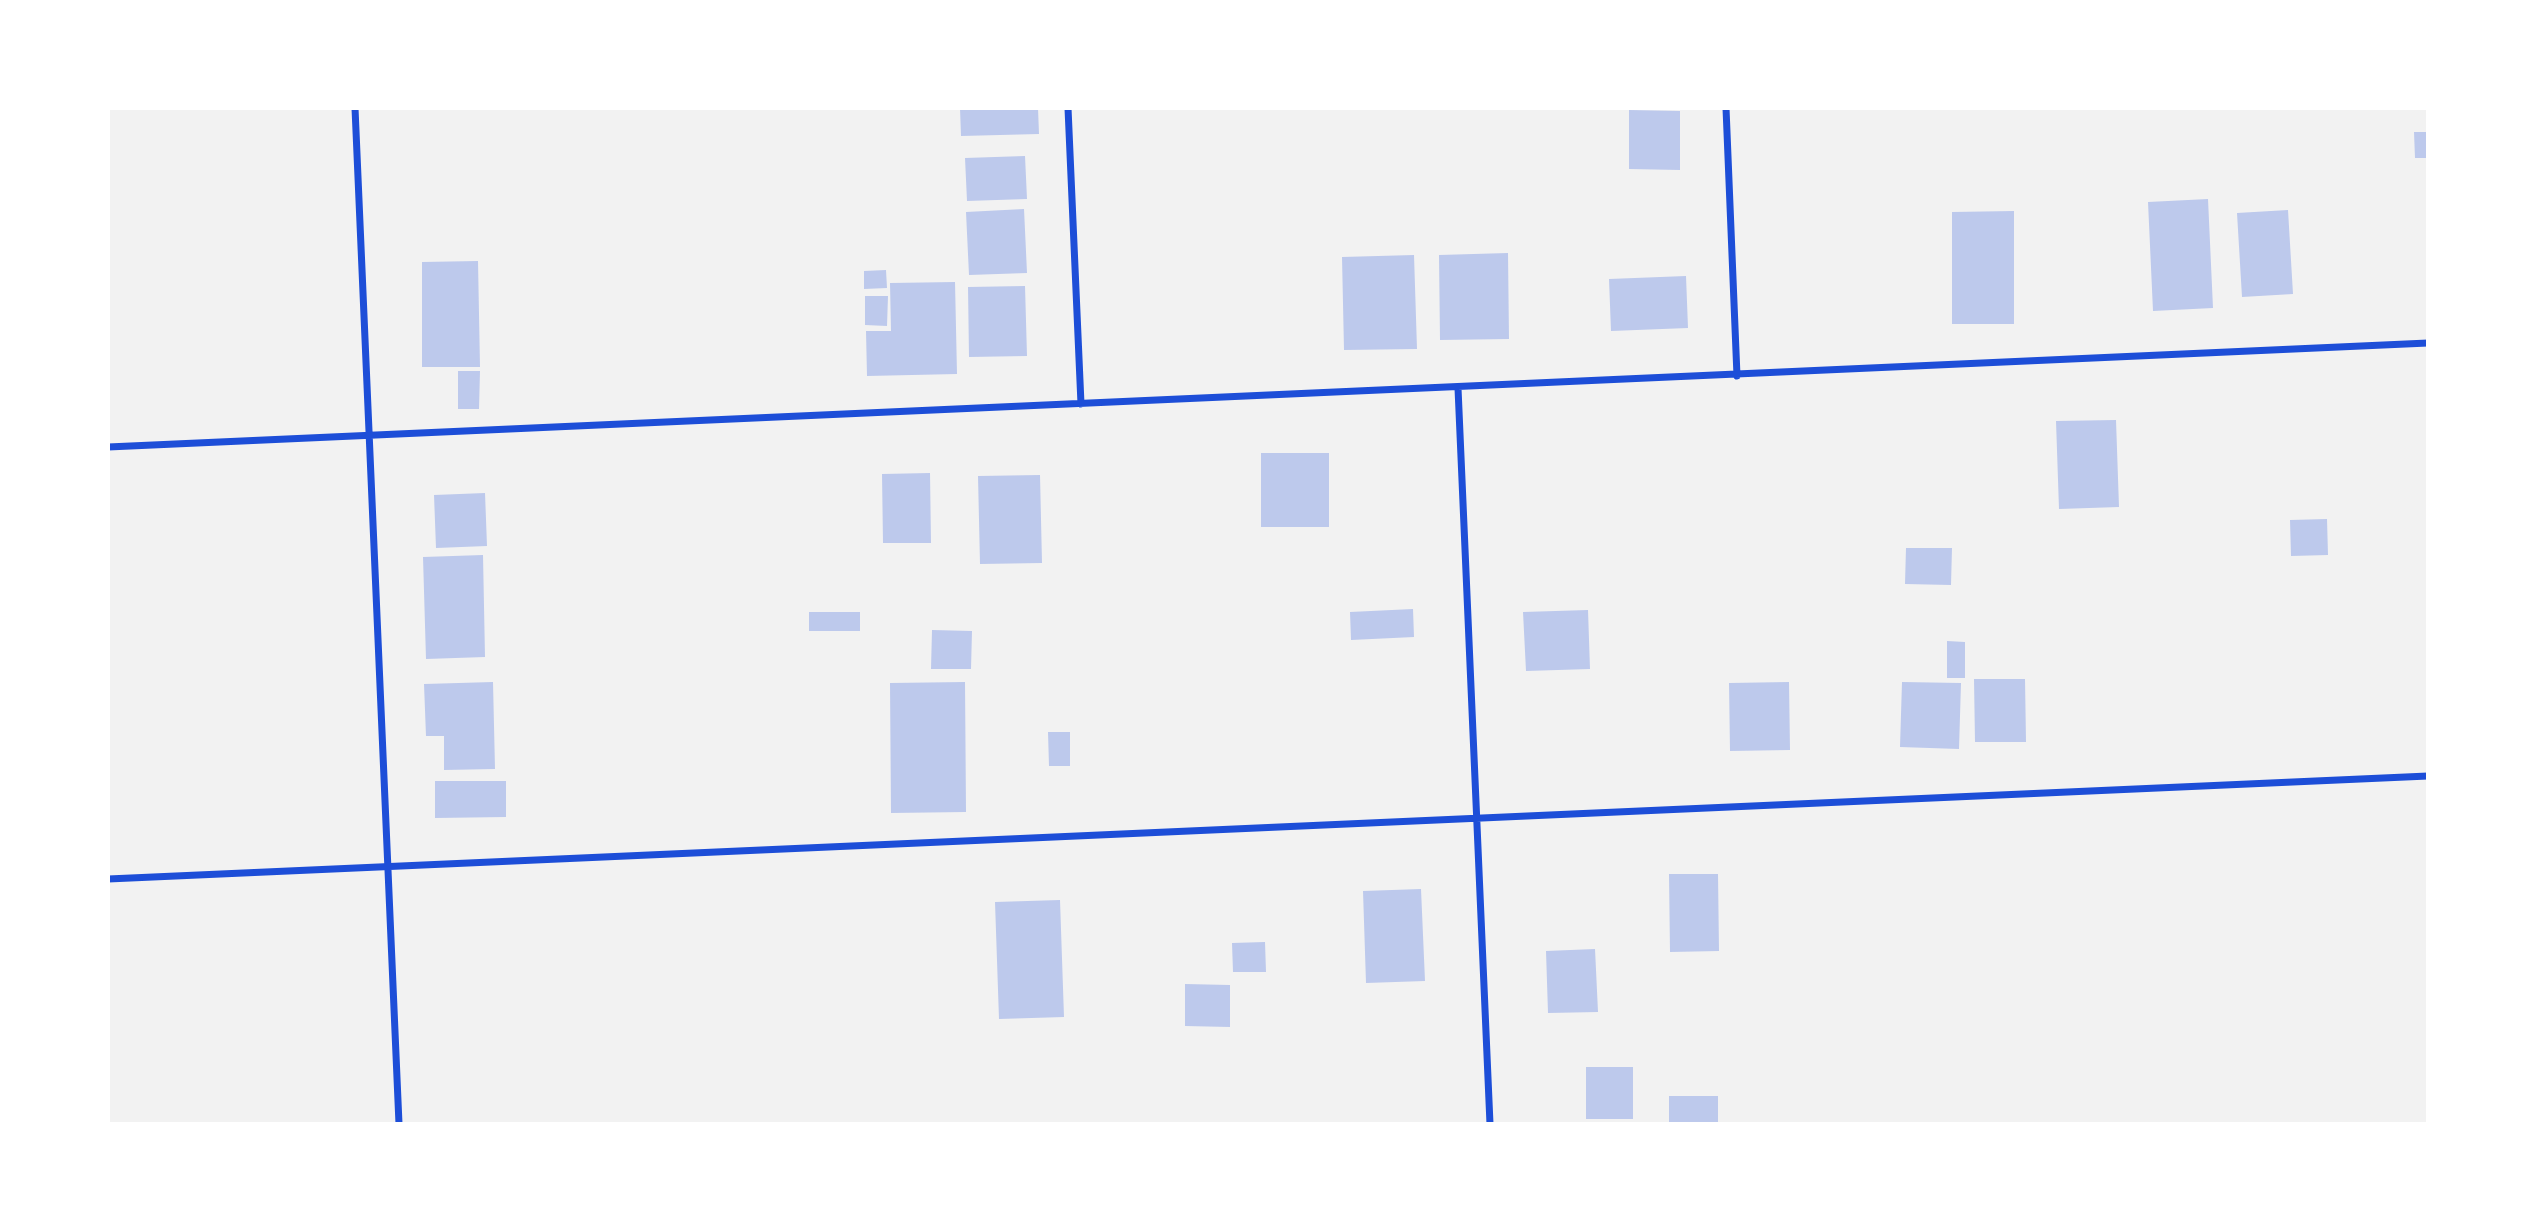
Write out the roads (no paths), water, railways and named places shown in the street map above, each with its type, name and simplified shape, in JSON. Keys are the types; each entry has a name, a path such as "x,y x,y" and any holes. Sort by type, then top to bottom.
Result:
{"street":[{"path":"355,108 399,1124"},
{"path":"1068,108 1081,404"},
{"path":"1726,108 1737,376"},
{"path":"108,447 2427,343"},
{"path":"1458,388 1490,1124"},
{"path":"108,879 2427,776"}]}
